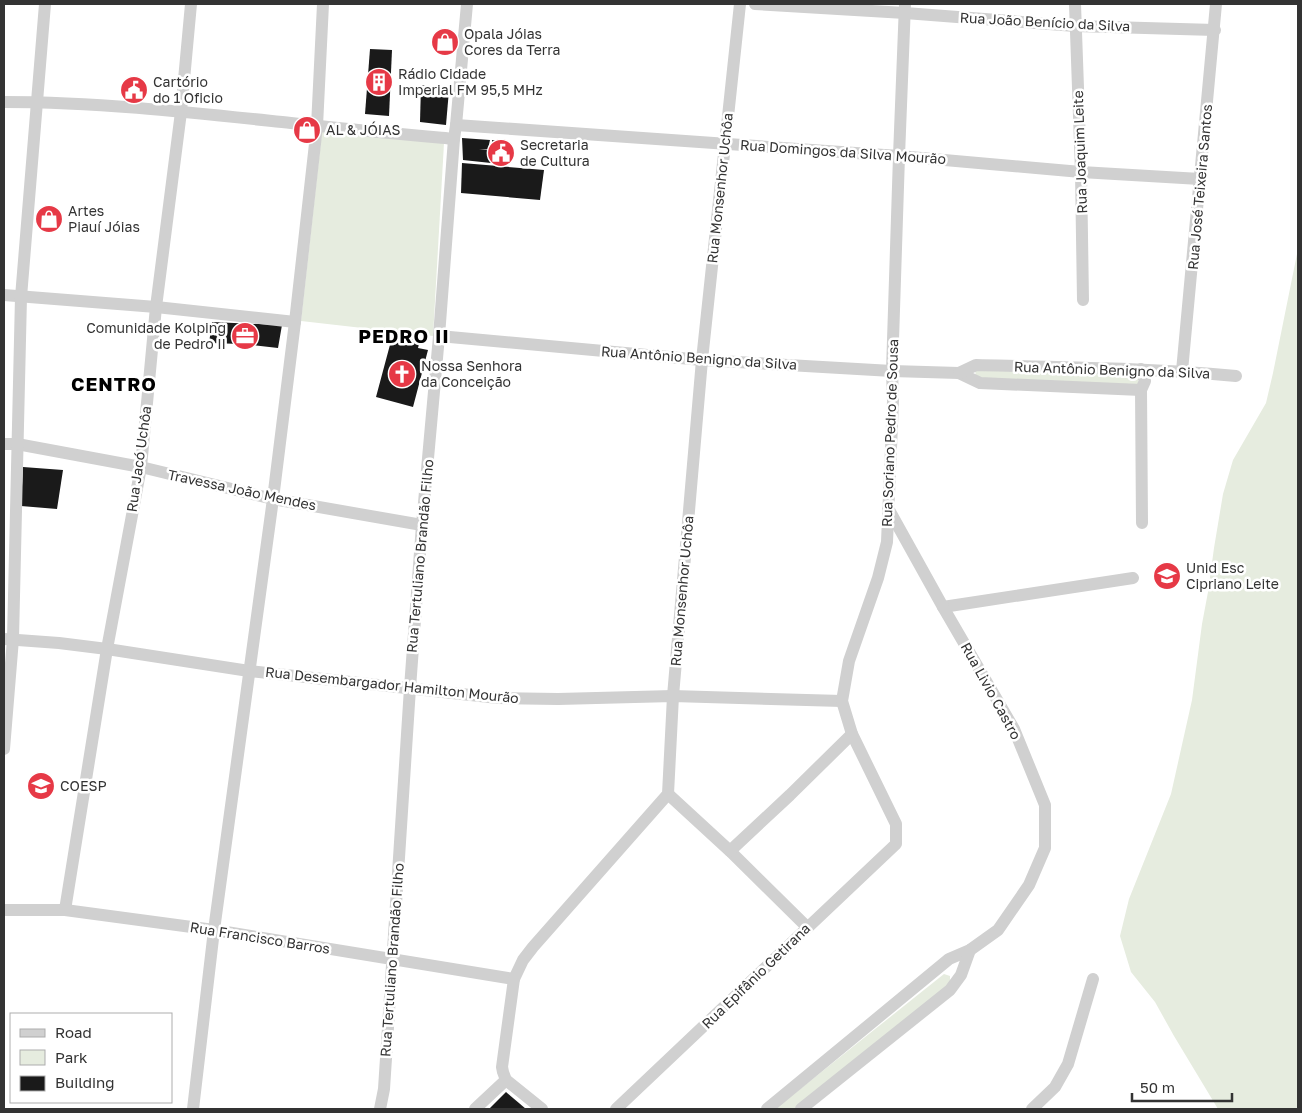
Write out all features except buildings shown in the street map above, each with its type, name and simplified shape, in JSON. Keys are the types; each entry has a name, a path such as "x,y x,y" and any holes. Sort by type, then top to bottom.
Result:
{"street":[{"path":"4,749 22,297 45,4"},
{"name":"Rua Jacó Uchôa","path":"65,910 107,649 141,468 156,307 181,112 191,4"},
{"path":"193,1109 214,930 273,499 295,322 316,126 323,4"},
{"name":"Rua Tertuliano Brandão Filho","path":"380,1109 384,1089 422,525 467,4"},
{"name":"Rua Monsenhor Uchôa","path":"668,794 673,696 702,360 740,4"},
{"name":"Rua João Benício da Silva","path":"755,4 905,8 1075,26 1215,30"},
{"name":"Rua Joaquim Leite","path":"1075,4 1083,300"},
{"name":"Rua José Teixeira Santos","path":"1182,371 1216,4"},
{"name":"Rua Soriano Pedro de Sousa","path":"896,844 896,824 852,734 842,701 849,661 878,578 887,542 905,8"},
{"path":"4,102 38,102 181,112 454,139"},
{"name":"Rua Domingos da Silva Mourão","path":"456,125 724,143 1200,180"},
{"path":"4,295 156,307 295,322"},
{"name":"Rua Antônio Benigno da Silva","path":"439,336 702,360 892,372 959,373 980,383 1141,390"},
{"name":"Rua Antônio Benigno da Silva","path":"959,373 976,365 1141,369 1236,376"},
{"path":"1141,369 1145,381 1141,390 1142,523"},
{"name":"Travessa João Mendes","path":"4,444 17,444 141,468 273,499 422,525"},
{"name":"Rua Livio Castro","path":"767,1109 949,958 970,950 998,930 1030,885 1045,848 1045,805 1014,729 888,508"},
{"path":"943,607 1133,578"},
{"name":"Rua Desembargador Hamilton Mourão","path":"8,639 107,649 249,671 498,698 558,699 673,696 842,701"},
{"path":"730,851 852,734"},
{"path":"542,1109 506,1080 503,1072 503,1058 514,979 522,960 668,794 730,851 807,927"},
{"name":"Rua Epifânio Getirana","path":"616,1109 896,844"},
{"name":"Rua Francisco Barros","path":"4,910 65,910 214,930 514,979"},
{"path":"801,1109 950,990 961,975 970,950"},
{"path":"1032,1109 1055,1087 1068,1064 1093,979"},
{"path":"475,1109 506,1080"}],"green space":[{"path":"322,132 444,143 433,336 301,321"},
{"path":"1298,249 1298,1109 1218,1109 1155,1002 1131,972 1120,936 1129,899 1171,794 1192,700 1223,494 1233,460 1266,403"},
{"path":"975,368 1139,373 1138,388 976,380"},
{"path":"944,974 950,976 947,987 796,1109 775,1109"}],"place":[{"name":"Opala Jóias Cores da Terra","path":"445,42"},
{"name":"Rádio Cidade Imperial FM 95,5 MHz","path":"379,82"},
{"name":"Cartório do 1 Oficio","path":"134,90"},
{"name":"AL & JÓIAS","path":"307,130"},
{"name":"Secretaria de Cultura","path":"501,153"},
{"name":"Artes Piauí Jóias","path":"49,219"},
{"name":"Comunidade Kolping de Pedro II","path":"245,336"},
{"name":"Nossa Senhora da Conceição","path":"402,374"},
{"name":"Unid Esc Cipriano Leite","path":"1167,576"},
{"name":"COESP","path":"41,786"}],"district":[{"name":"PEDRO II","path":"404,336"},
{"name":"CENTRO","path":"114,384"}]}
